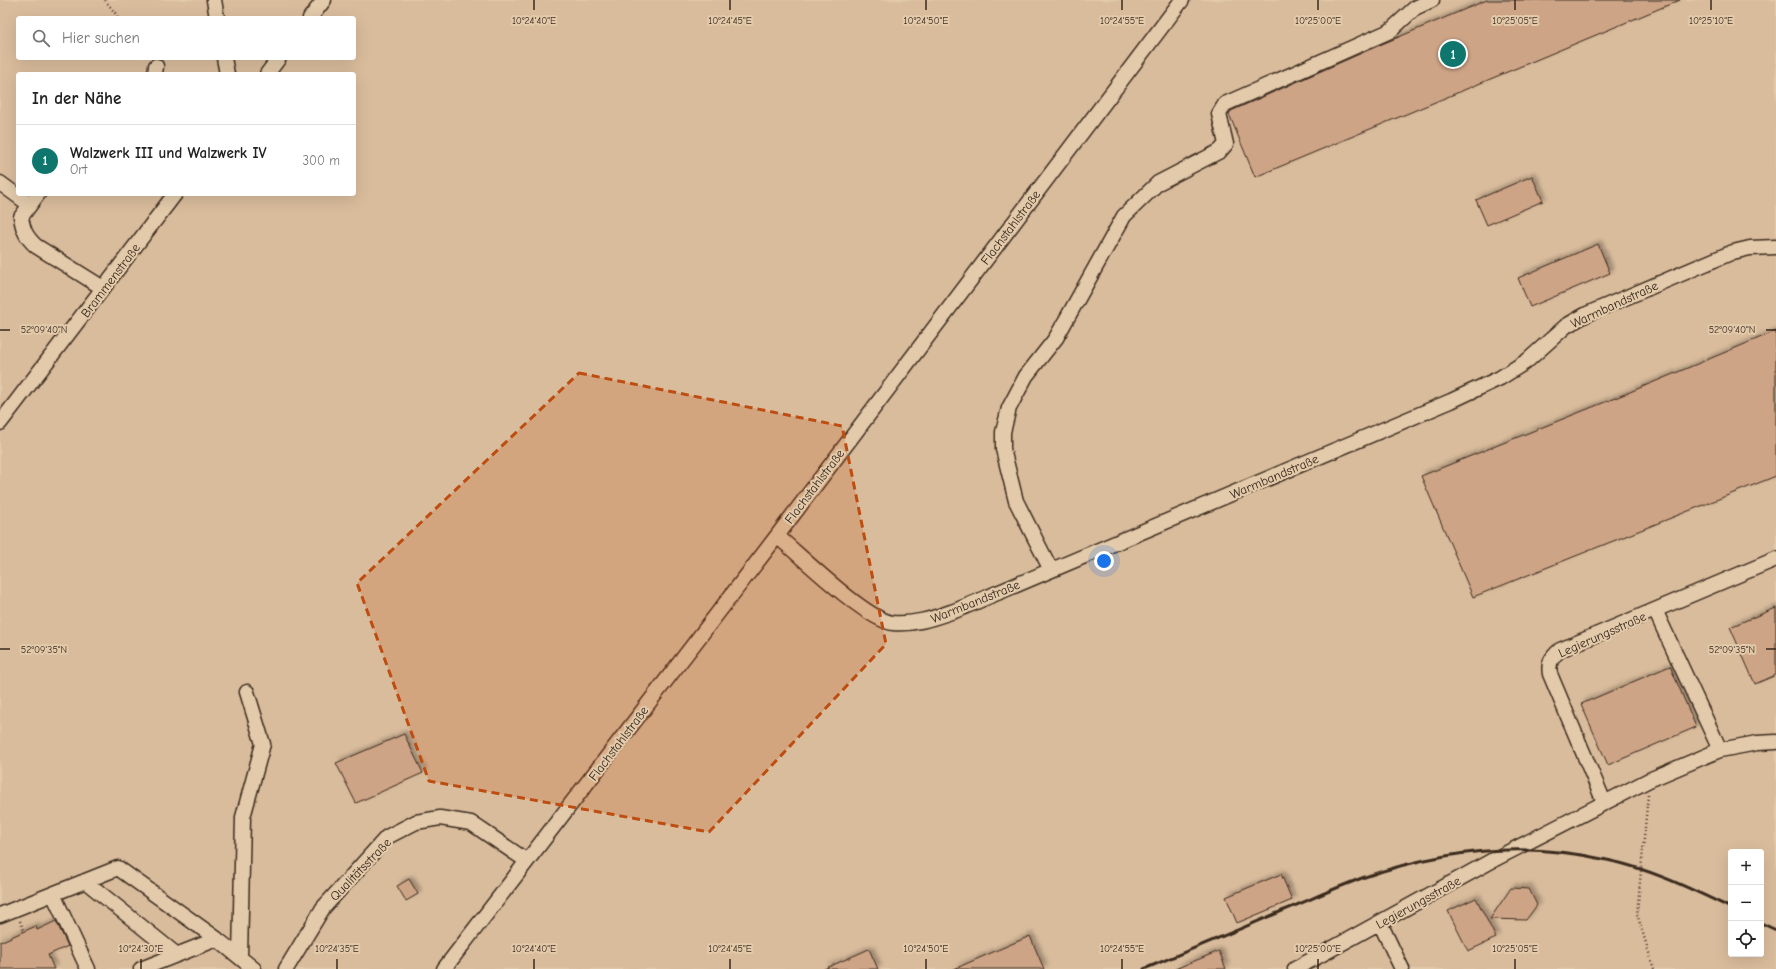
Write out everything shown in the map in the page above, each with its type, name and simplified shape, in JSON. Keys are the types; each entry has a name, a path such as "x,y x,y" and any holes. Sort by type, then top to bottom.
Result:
{"lane":[{"path":"214,0 218,16"},
{"path":"312,16 324,0"},
{"name":"Flachstahlstraße","path":"444,969 777,536 1182,0"},
{"path":"1051,570 1016,501 1003,448 1003,432 1009,408 1026,376 1056,338 1124,216 1158,183 1220,151 1226,144 1219,114 1224,104 1390,31 1415,8 1432,0"},
{"path":"224,60 227,72"},
{"path":"269,72 278,60"},
{"path":"0,182 16,190"},
{"name":"Brammenstraße","path":"0,423 174,196"},
{"path":"34,199 21,216 23,229 27,237 36,246 103,288"},
{"name":"Warmbandstraße","path":"777,536 846,596 873,615 890,623 909,623 930,619 957,610 1451,401 1500,378 1527,362 1566,326 1587,314 1733,252 1750,248 1776,247"},
{"name":"Legierungsstraße","path":"1604,802 1550,674 1548,666 1551,658 1560,650 1776,559"},
{"path":"1655,610 1720,750"},
{"path":"240,957 243,817 263,744 248,692"},
{"name":"Legierungsstraße","path":"1295,969 1495,859 1649,780 1720,750 1757,743 1776,742"},
{"name":"Qualitätsstraße","path":"286,969 322,908 387,837 416,822 440,818 471,823 527,861"},
{"path":"0,915 118,868 217,939 254,969"},
{"path":"85,881 177,956"},
{"path":"52,894 88,969"},
{"path":"1380,923 1402,969"},
{"path":"141,969 217,939"}],"path":[{"path":"105,0 117,16"},
{"path":"1649,780 1637,914 1654,969"}],"highlighted area":[{"path":"579,373 842,426 886,644 709,832 429,781 357,583"}],"shaded area":[{"path":"0,0 1776,0 1776,969 0,969"}],"building":[{"path":"1487,0 1680,0 1255,177 1229,114 1231,111 1382,44"},
{"path":"1532,176 1543,201 1487,225 1476,200"},
{"path":"1598,244 1610,273 1530,307 1518,278"},
{"path":"1776,331 1776,476 1473,597 1421,476 1630,392"},
{"path":"1776,608 1776,675 1755,684 1730,627"},
{"path":"1670,666 1696,727 1608,765 1581,704"},
{"path":"404,734 423,773 356,803 336,763"},
{"path":"1281,874 1292,900 1237,923 1226,897"},
{"path":"409,879 418,894 406,901 397,886"},
{"path":"1511,888 1529,889 1537,905 1526,920 1490,919"},
{"path":"1476,898 1496,938 1468,951 1448,911"},
{"path":"56,921 68,946 48,955 54,969 0,969 0,942 36,926 37,930"},
{"path":"1030,936 1044,969 954,969"},
{"path":"869,949 878,969 824,969"},
{"path":"1219,951 1226,969 1175,969"}],"railway":[{"path":"1144,969 1362,878 1392,868 1422,861 1483,851 1545,851 1576,854 1607,860 1655,874 1728,907"},
{"path":"1764,924 1776,930"}],"place":[{"name":"Walzwerk III und Walzwerk IV","path":"1453,54"}]}
